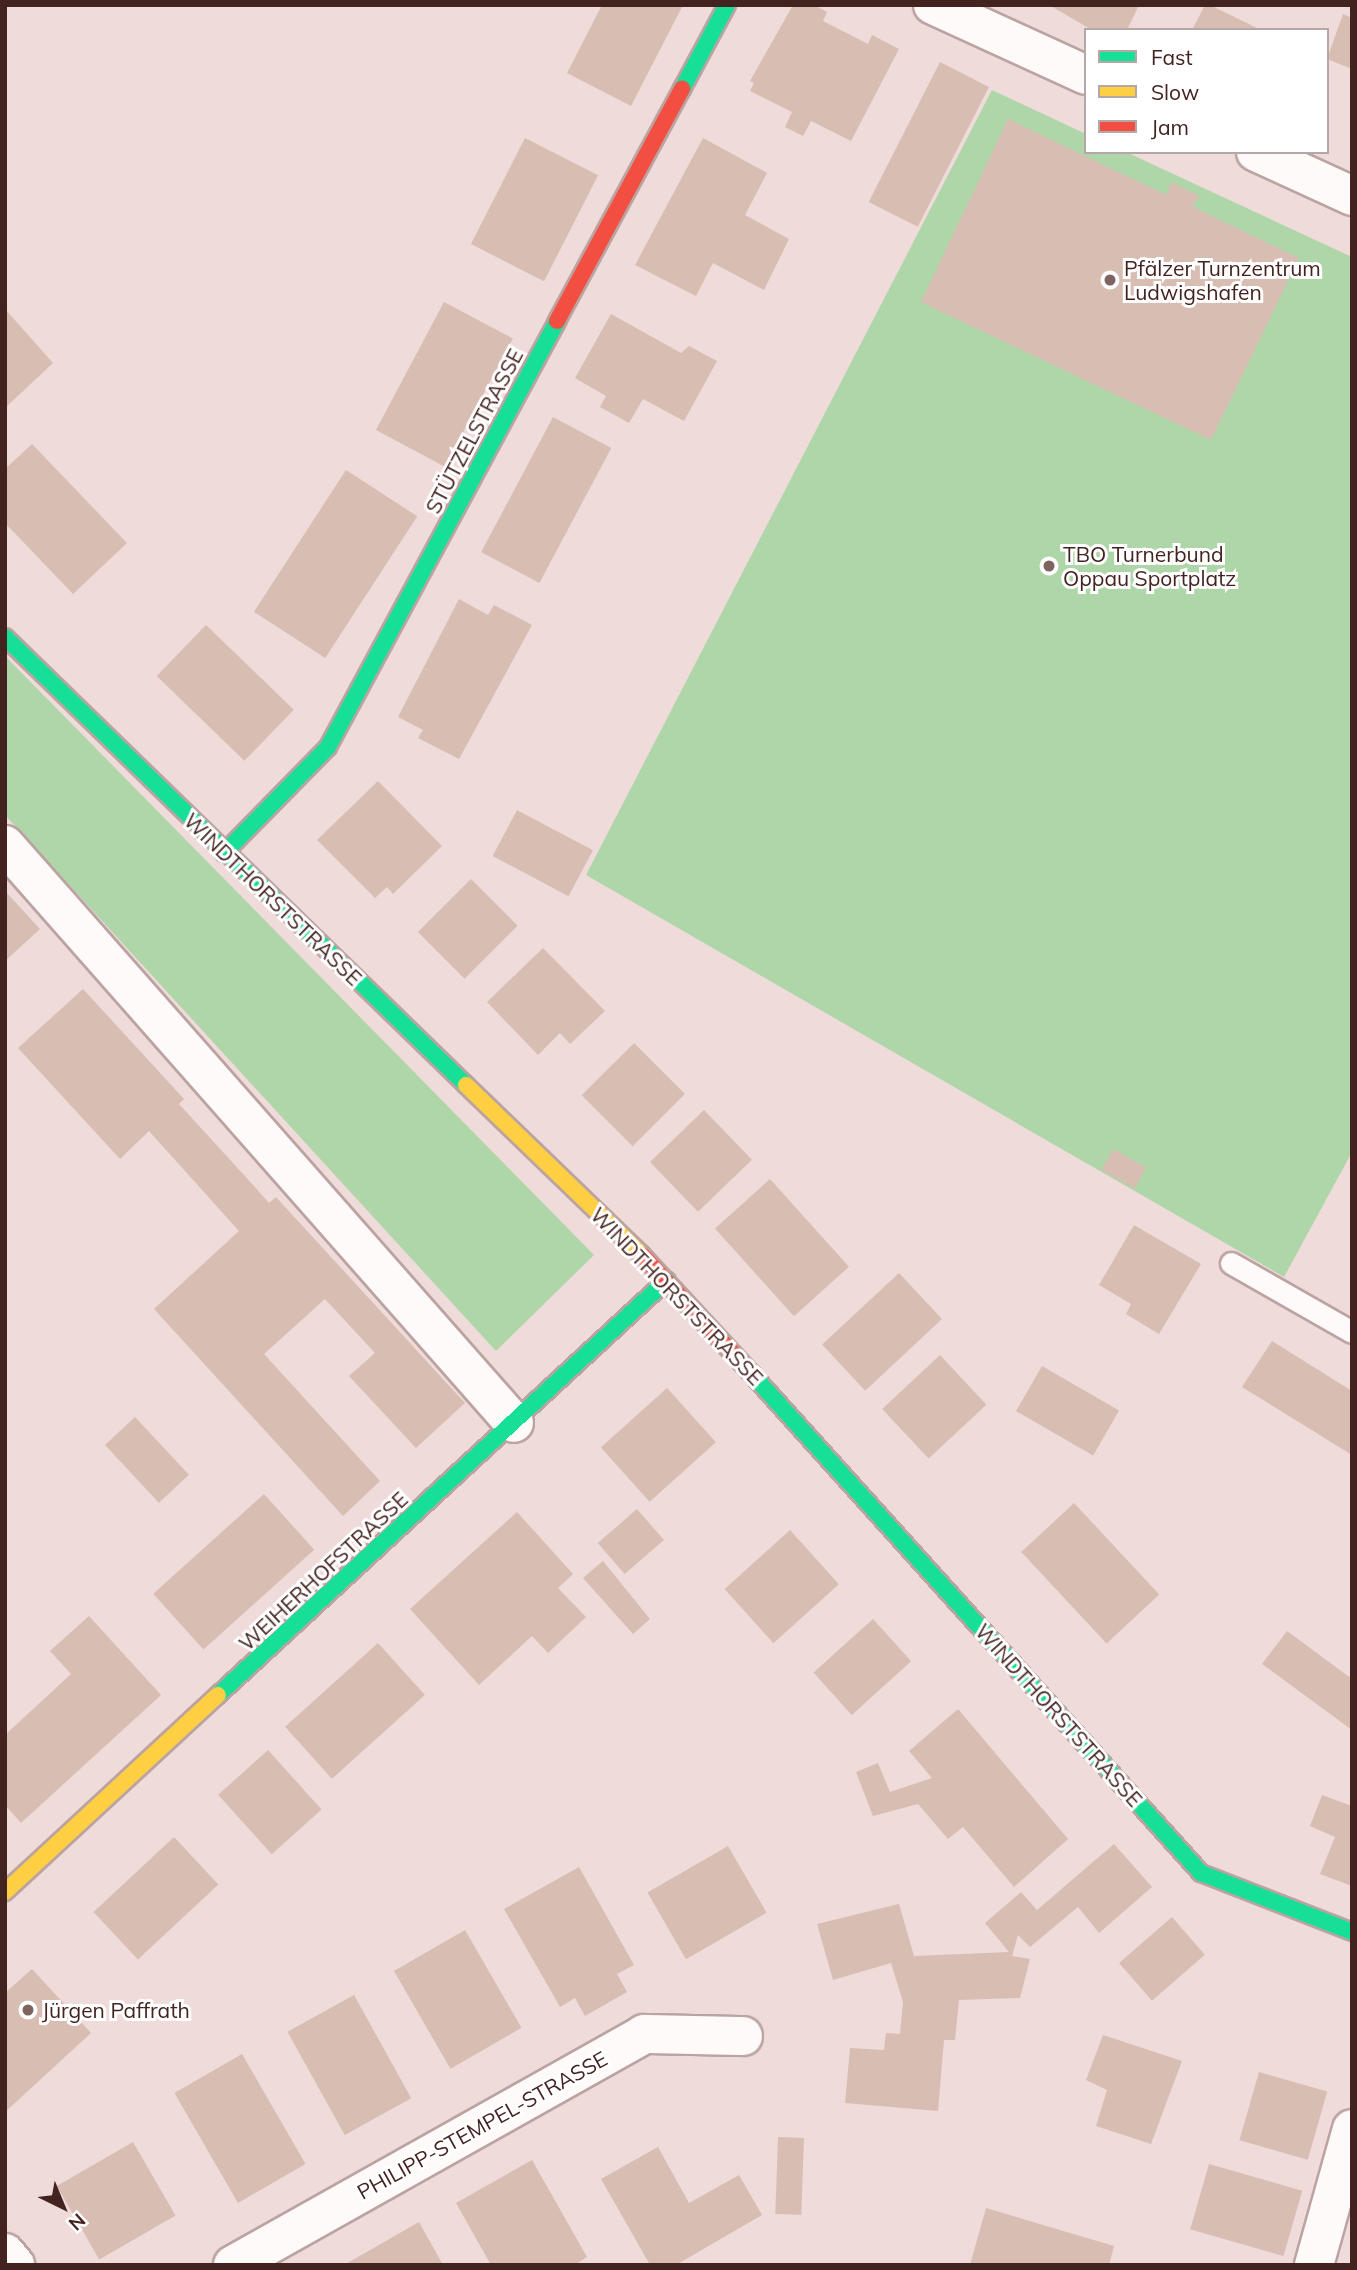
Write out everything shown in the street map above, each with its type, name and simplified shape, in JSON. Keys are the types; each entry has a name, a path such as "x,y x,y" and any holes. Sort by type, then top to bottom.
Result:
{"street":[{"name":"STÜTZELSTRASSE","path":"224,852 328,747 727,5"},
{"path":"933,5 1084,74"},
{"path":"1260,154 1352,196"},
{"name":"WINDTHORSTSTRASSE","path":"5,637 667,1280 1201,1873 1352,1932"},
{"path":"5,845 514,1423"},
{"name":"WEIHERHOFSTRASSE","path":"5,1892 667,1280"},
{"name":"PHILIPP-STEMPEL-STRASSE","path":"233,2265 644,2034 743,2035"},
{"path":"1314,2265 1352,2129"},
{"path":"5,2253 15,2265"}],"lane":[{"path":"1231,1262 1352,1332"}],"green space":[{"name":"TBO Turnerbund Oppau Sportplatz","path":"992,90 1084,133 1084,154 1130,154 1352,257 1352,1152 1284,1277 586,875"},
{"path":"5,656 594,1255 496,1351 5,815"}],"building":[{"path":"602,5 683,5 631,106 567,73"},
{"path":"793,5 814,5 827,12 823,21 868,44 872,35 899,49 851,141 811,121 803,136 785,127 792,112 750,91 754,83 750,81"},
{"path":"1049,5 1139,5 1128,28 1089,28"},
{"path":"1205,5 1210,5 1257,28 1193,28"},
{"path":"1343,14 1352,18 1352,69 1329,60"},
{"path":"940,62 989,87 918,227 869,202"},
{"name":"Pfälzer Turnzentrum Ludwigshafen","path":"1008,119 1166,195 1172,182 1199,196 1193,207 1299,258 1211,440 921,302"},
{"path":"525,138 598,175 544,281 471,244"},
{"path":"703,138 767,173 745,215 789,239 764,290 713,263 696,296 635,265"},
{"path":"444,302 513,339 445,467 376,430"},
{"path":"5,309 53,363 5,408"},
{"path":"611,314 681,353 689,346 717,361 684,421 643,399 629,423 600,407 606,396 575,378"},
{"path":"553,417 611,448 539,583 481,552"},
{"path":"32,444 127,543 73,594 5,523 5,469"},
{"path":"346,470 417,516 325,658 254,612"},
{"path":"459,599 488,615 494,605 532,625 459,759 418,738 423,730 398,717"},
{"path":"206,625 294,710 244,761 157,676"},
{"path":"378,781 442,846 393,894 387,887 375,898 317,840"},
{"path":"517,810 593,850 569,896 493,856"},
{"path":"471,879 518,926 465,979 418,932"},
{"path":"5,891 40,929 5,961"},
{"path":"543,948 605,1011 570,1044 560,1033 538,1055 487,1002"},
{"path":"83,989 184,1099 179,1104 269,1203 276,1197 465,1403 416,1448 349,1376 375,1353 325,1299 264,1354 380,1481 343,1516 154,1309 239,1231 149,1131 120,1159 18,1048"},
{"path":"634,1043 685,1094 633,1146 582,1095"},
{"path":"704,1110 752,1160 698,1212 650,1162"},
{"path":"1113,1149 1146,1167 1135,1188 1101,1170"},
{"path":"770,1179 849,1267 794,1316 715,1229"},
{"path":"1134,1225 1201,1264 1159,1334 1126,1314 1131,1304 1099,1285"},
{"path":"899,1273 942,1319 865,1391 822,1345"},
{"path":"1272,1341 1352,1391 1352,1455 1242,1387"},
{"path":"940,1355 986,1405 929,1459 882,1409"},
{"path":"1042,1366 1119,1410 1093,1456 1016,1411"},
{"path":"667,1388 716,1442 650,1502 601,1448"},
{"path":"135,1417 189,1475 159,1503 105,1445"},
{"path":"264,1494 314,1550 203,1649 153,1594"},
{"path":"1074,1503 1159,1594 1107,1644 1021,1552"},
{"path":"637,1509 664,1540 625,1574 598,1543"},
{"path":"517,1512 573,1574 558,1588 586,1617 548,1653 532,1636 479,1685 410,1609"},
{"path":"790,1530 839,1584 773,1643 725,1589"},
{"path":"603,1561 650,1619 633,1634 583,1578"},
{"path":"89,1616 161,1695 21,1823 5,1805 5,1735 71,1674 50,1651"},
{"path":"873,1619 911,1661 852,1715 814,1673"},
{"path":"1287,1631 1352,1679 1352,1730 1262,1664"},
{"path":"378,1643 425,1695 332,1779 285,1727"},
{"path":"958,1709 1068,1839 1014,1887 963,1827 948,1839 918,1804 873,1816 856,1772 878,1763 890,1792 932,1778 909,1751"},
{"path":"268,1750 322,1809 272,1854 218,1795"},
{"path":"1322,1795 1352,1806 1352,1886 1320,1874 1335,1837 1310,1826"},
{"path":"174,1837 218,1885 138,1960 94,1912"},
{"path":"1114,1844 1152,1887 1099,1933 1078,1907 1030,1947 1018,1935 1012,1956 1030,1959 1020,1998 959,2000 955,2040 944,2040 938,2111 845,2103 850,2048 884,2050 886,2033 900,2034 903,2002 891,1963 833,1980 817,1924 899,1904 914,1956 1009,1952 985,1923 1021,1892 1037,1910"},
{"path":"728,1846 766,1913 686,1959 647,1893"},
{"path":"579,1867 634,1965 617,1974 627,1992 585,2016 575,1998 560,2007 504,1909"},
{"path":"1172,1917 1205,1955 1152,2001 1119,1963"},
{"path":"465,1930 522,2028 450,2069 394,1971"},
{"path":"32,1969 91,2033 5,2112 5,1993"},
{"path":"354,1995 411,2098 345,2135 288,2032"},
{"path":"1103,2035 1182,2061 1151,2144 1096,2126 1107,2090 1086,2080"},
{"path":"242,2054 306,2164 238,2203 174,2093"},
{"path":"1259,2072 1327,2092 1308,2160 1239,2140"},
{"path":"778,2137 804,2138 801,2215 775,2214"},
{"path":"133,2142 176,2216 99,2260 57,2186"},
{"path":"658,2147 689,2203 739,2175 762,2215 676,2265 650,2265 601,2179"},
{"path":"532,2160 587,2257 574,2265 491,2265 456,2203"},
{"path":"1209,2164 1302,2191 1283,2256 1190,2229"},
{"path":"986,2208 1114,2246 1109,2265 970,2265"},
{"path":"419,2222 443,2265 344,2265"}],"traffic: fast":[{"path":"682,89 727,5"},
{"path":"224,853 328,747 557,321"},
{"path":"5,637 466,1085"},
{"path":"218,1695 667,1280"},
{"path":"750,1372 1201,1873 1352,1932"}],"traffic: slow":[{"path":"466,1085 642,1255"},
{"path":"5,1892 218,1695"}],"traffic: jam":[{"path":"557,321 682,89"},
{"path":"642,1255 750,1372"}],"place":[{"name":"Pfälzer Turnzentrum Ludwigshafen","path":"1110,280"},
{"name":"TBO Turnerbund Oppau Sportplatz","path":"1049,566"},
{"name":"Jürgen Paffrath","path":"28,2010"}]}
